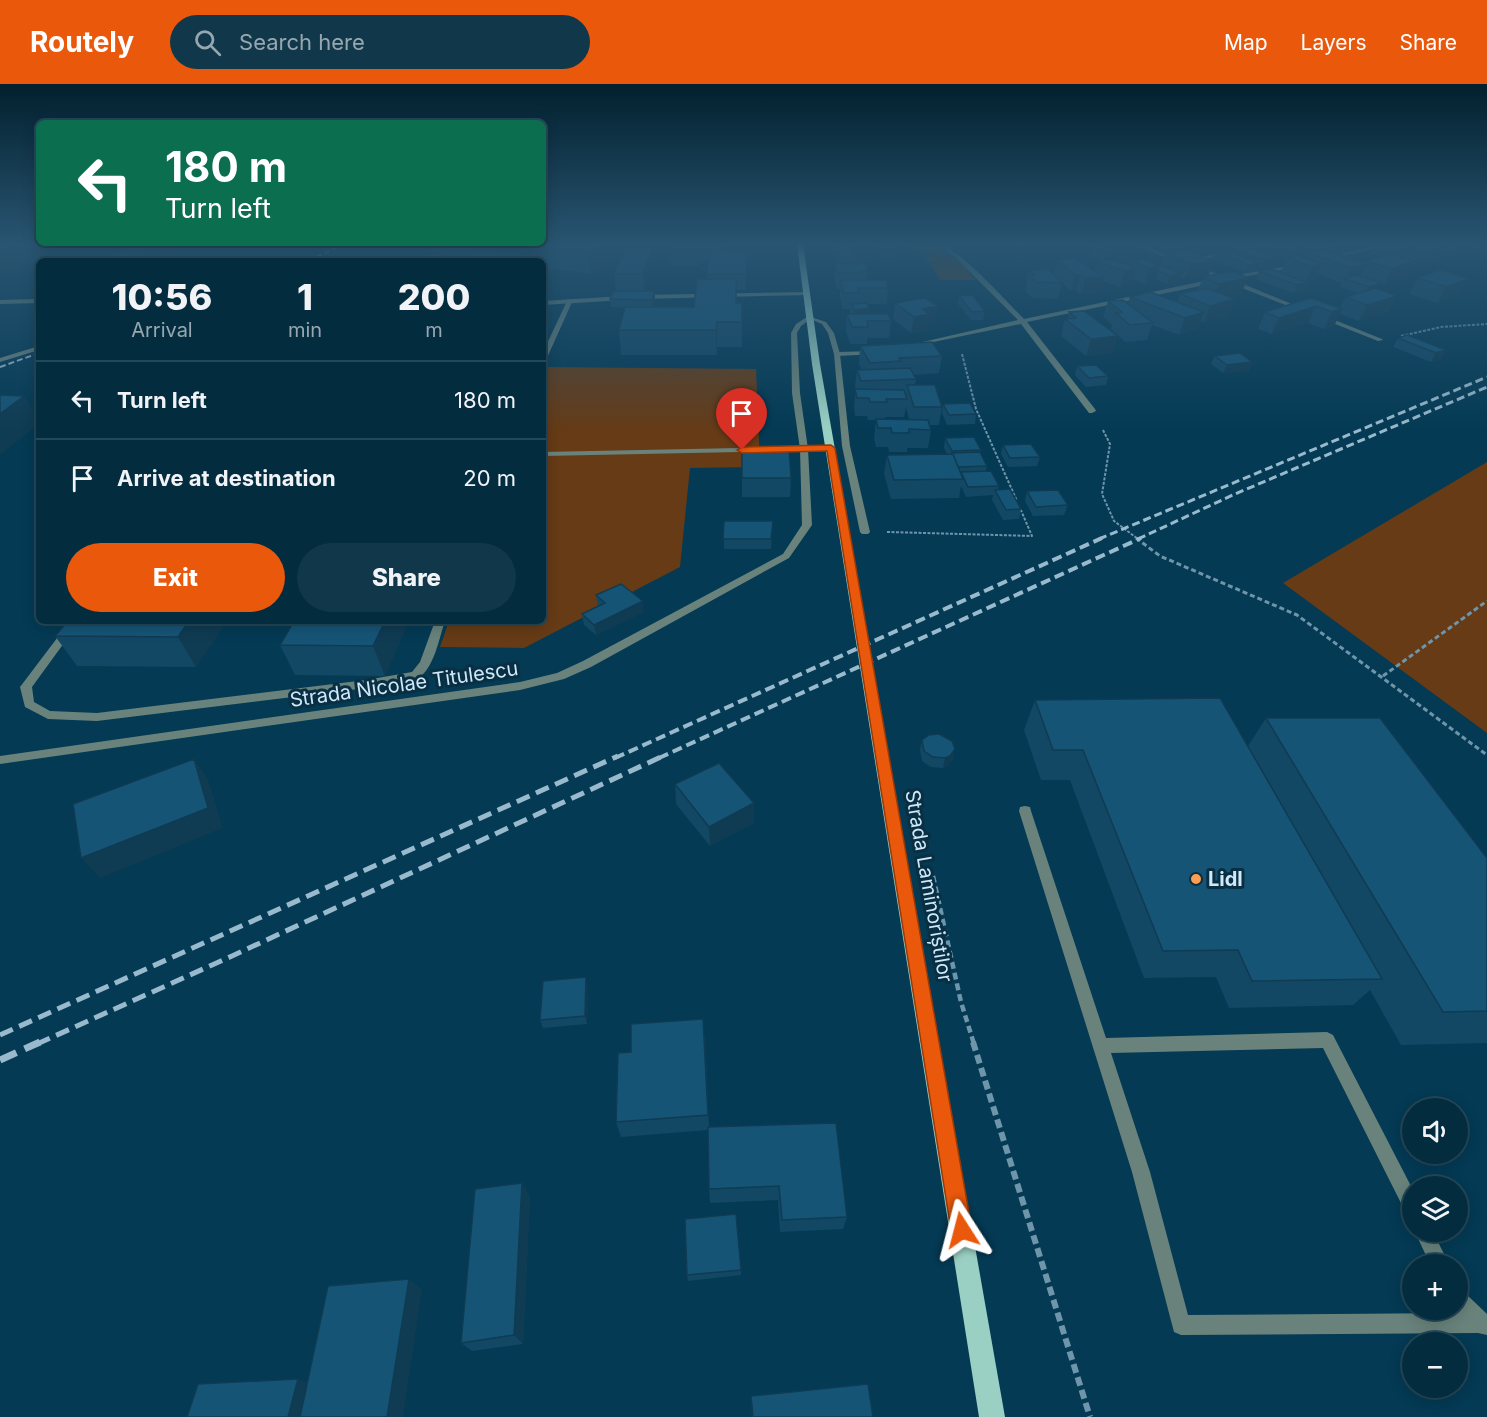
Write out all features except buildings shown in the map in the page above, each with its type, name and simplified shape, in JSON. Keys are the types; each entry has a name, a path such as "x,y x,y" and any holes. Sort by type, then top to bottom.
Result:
{"main road":[{"name":"Strada Laminoriștilor","path":"808,306 992,1417"}],"street":[{"path":"546,353 567,306"},
{"path":"1007,306 1023,322 1092,411"},
{"path":"906,347 1092,306"},
{"path":"1293,306 1380,340"},
{"path":"804,449 796,393 794,333 798,325 810,317 824,323 831,333 837,354 836,364 846,446 865,532"},
{"path":"0,360 36,349"},
{"path":"837,354 867,354 886,351"},
{"path":"546,454 831,448"},
{"name":"Strada Nicolae Titulescu","path":"0,760 520,686 560,676 786,556 807,525 804,449"},
{"path":"73,624 26,687 29,704 48,715 97,717 366,684 416,675 425,663 439,624"},
{"path":"1025,811 1141,1172 1181,1325 1484,1325"},
{"path":"1100,1046 1327,1040 1402,1187"},
{"path":"1468,1310 1484,1325"}],"path":[{"path":"1380,340 1441,327 1487,324"},
{"path":"865,532 1032,537 976,409 957,336"},
{"path":"1092,411 1110,444 1102,494 1114,521 1160,556 1297,615 1383,676 1487,755"},
{"path":"1383,676 1487,601"},
{"path":"932,874 961,1002 1090,1417"}],"shaded area":[{"path":"546,367 756,369 760,467 690,468 680,567 524,648 440,647 448,624 546,624"},
{"path":"1487,462 1487,733 1283,583"}],"railway":[{"path":"0,367 36,354"},
{"path":"1099,539 1487,377"},
{"path":"1138,539 1235,494 1487,387"},
{"path":"615,758 1102,538"},
{"path":"659,758 1141,538"},
{"path":"0,1035 618,756"},
{"path":"37,1044 663,756"},
{"path":"0,1060 40,1042"}],"place":[{"name":"Lidl","path":"1196,879"}],"route":[{"path":"742,450 831,448 962,1230"}]}
